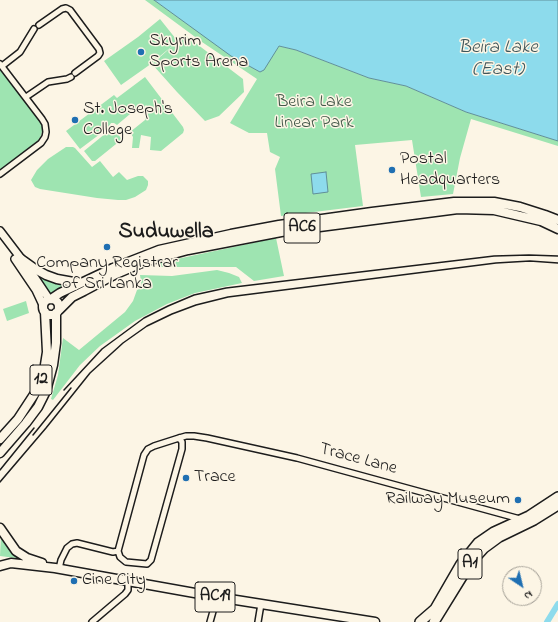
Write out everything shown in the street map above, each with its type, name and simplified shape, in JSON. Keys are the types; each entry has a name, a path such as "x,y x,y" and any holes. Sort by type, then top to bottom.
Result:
{"highway":[{"name":"A1","path":"435,622 463,575 477,555 493,540 523,522 558,497"},
{"name":"A1","path":"420,622 435,608 461,564 473,548 494,532 523,522 558,505"}],"main road":[{"name":"AC6","path":"47,304 60,293 79,283 141,256 159,250 187,247 280,228 379,211 454,202 494,202 520,207 558,220"},
{"name":"AC6","path":"280,228 458,209 494,210 541,221 558,229"},
{"path":"0,231 21,259 47,304 50,315 57,311"},
{"path":"0,238 47,304"},
{"name":"AC6","path":"57,311 72,297 116,274 187,247"},
{"path":"21,259 46,275 62,281 79,283"},
{"path":"0,453 26,423 46,391 53,365 56,343 57,311 59,304 57,301 47,304"},
{"name":"12","path":"1,437 18,419 30,401 44,372 47,352 47,304"},
{"path":"30,401 38,406"},
{"path":"0,528 16,551 27,558 57,568"},
{"path":"0,566 11,564 57,568"},
{"name":"AC19","path":"57,568 217,597 375,622"}],"street":[{"path":"26,97 48,82 66,79 73,75 100,53 99,49 70,10 66,8 62,9 39,25"},
{"path":"0,174 41,143 45,137 45,124 1,65 20,52 34,29"},
{"name":"Trace Lane","path":"116,551 144,455 154,446 186,436 207,438 297,458 523,522"},
{"path":"57,568 67,548 72,544 78,543 116,551 126,562 144,564 150,562 182,450 182,442 178,438"},
{"path":"92,622 125,594 128,590 128,581"},
{"path":"210,622 217,597"},
{"path":"258,622 261,604"}],"green space":[{"name":"Beira Lake Linear Park","path":"145,0 154,0 231,55 260,72 279,46 296,50 369,78 406,86 466,112 558,141 558,146 471,119 460,158 453,194 421,197 412,140 355,145 363,206 281,216 275,169 280,157 270,152 267,133 249,133 230,123 257,79 202,42"},
{"name":"Skyrim Sports Arena","path":"160,19 177,42 148,66 121,85 104,61"},
{"path":"185,35 243,79 244,92 219,116 205,121 152,64"},
{"path":"0,68 41,122 43,128 40,139 0,171"},
{"path":"145,77 183,127 183,133 161,151 150,150 151,137 141,135 139,148 132,148 133,137 130,132 145,120 146,114 151,110 146,105 142,109 136,109 117,125 111,123 108,128 80,149 66,131 114,95 117,98"},
{"path":"111,129 113,129 121,140 95,161 92,161 84,151"},
{"path":"66,147 75,148 92,167 100,161 113,177 119,172 127,180 138,176 143,176 148,181 146,190 135,197 126,200 118,200 97,198 35,187 31,180 37,170 48,159"},
{"path":"276,238 284,276 254,281 236,267 159,267 158,263"},
{"path":"217,270 239,277 242,283 195,293 167,304 135,321 100,346 80,365 53,400 51,399 58,375 63,338 79,350 125,312 133,301 137,290 142,288 140,275 172,276"},
{"path":"37,274 68,284 49,294 36,275"},
{"path":"26,301 29,313 7,321 3,309"},
{"path":"1,535 23,559 0,556"}],"water":[{"name":"Beira Lake (East)","path":"154,0 558,0 558,141 466,112 406,86 369,78 296,50 279,46 264,70 260,72 231,56"},
{"path":"326,172 328,192 313,194 311,174"}],"waterway":[{"path":"547,622 558,604"}],"railway":[{"path":"64,390 102,349 144,318 194,295 226,288 494,256 558,256"},
{"path":"0,482 90,373 123,343 147,326 172,314 196,305 228,297 496,263 530,261 558,263"},
{"path":"33,435 71,388"},
{"path":"0,470 34,428"}],"place":[{"name":"Skyrim Sports Arena","path":"141,52"},
{"name":"St. Joseph's College","path":"75,120"},
{"name":"Postal Headquarters","path":"392,170"},
{"name":"Company Registrar of Sri Lanka","path":"107,247"},
{"name":"Trace","path":"186,478"},
{"name":"Railway Museum","path":"518,500"},
{"name":"Cine City","path":"74,581"}],"district":[{"name":"Suduwella","path":"166,233"}]}
